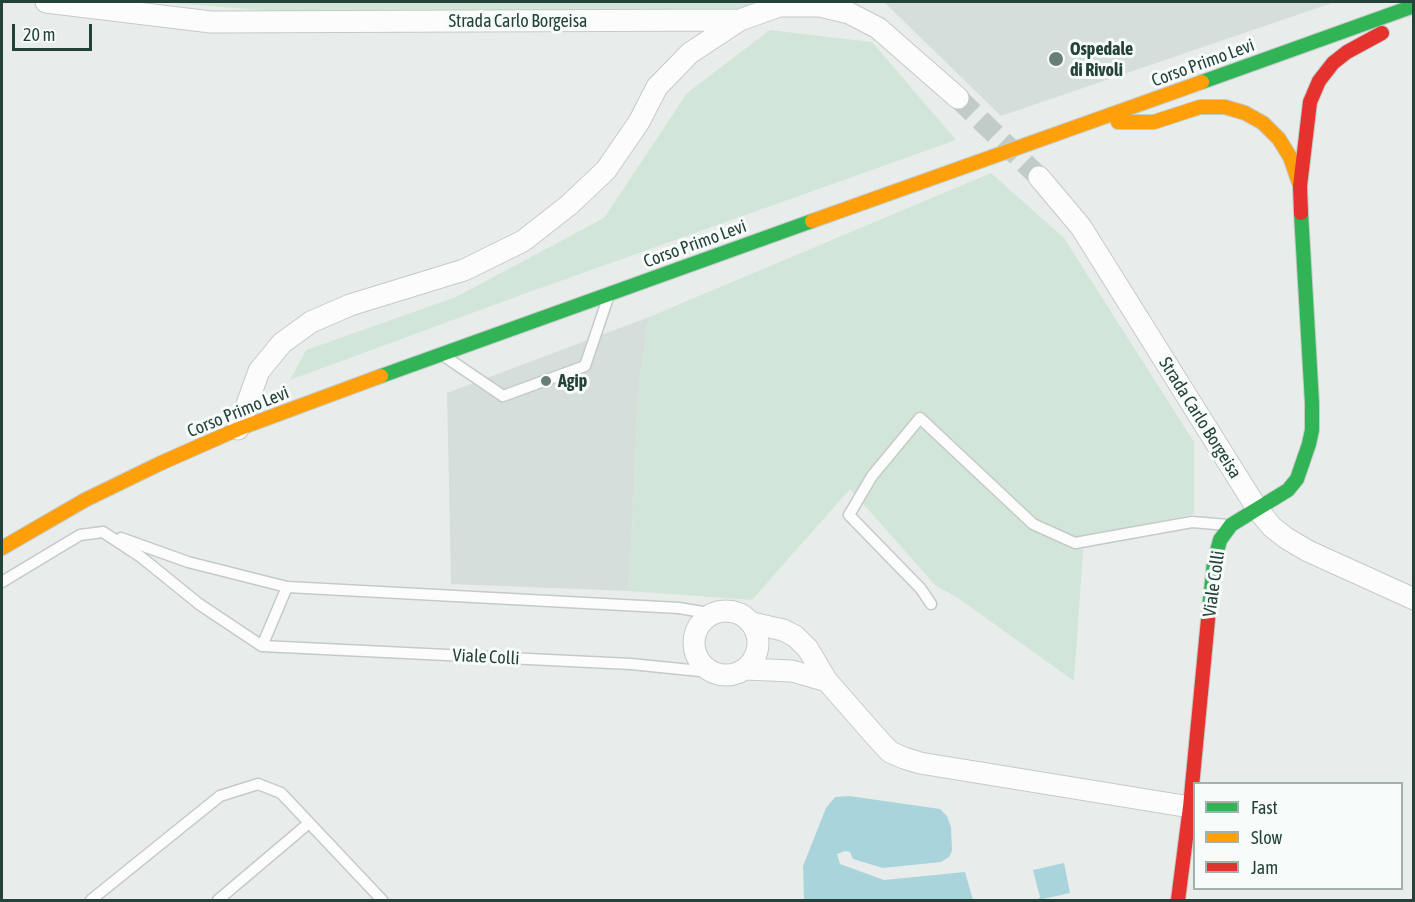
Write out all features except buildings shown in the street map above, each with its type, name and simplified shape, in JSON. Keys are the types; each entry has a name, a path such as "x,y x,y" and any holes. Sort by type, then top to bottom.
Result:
{"main road":[{"name":"Corso Primo Levi","path":"2,548 85,500 238,429 610,293 1413,6"},
{"path":"1231,525 1288,490 1297,479 1310,444 1312,403 1300,186 1310,102 1319,81 1333,63 1347,52 1413,15"},
{"path":"1097,120 1154,122 1200,107 1225,107 1245,113 1263,123 1279,139 1290,157 1300,186"},
{"name":"Viale Colli","path":"1178,900 1190,807 1214,563 1220,540 1231,525"}],"street":[{"name":"Strada Carlo Borgeisa","path":"46,2 211,22 740,20 781,4 820,6 849,13 878,28 958,98"},
{"path":"238,429 259,371 282,343 310,322 350,305 464,270 523,241 569,206 606,170 639,122 657,87 690,53 740,20"},
{"name":"Strada Carlo Borgeisa","path":"1039,177 1081,227 1258,510 1272,527 1308,551 1413,599"},
{"path":"745,669 752,662 759,642 752,623 744,616 724,611 705,619 698,627 694,646 702,665 710,672 728,675 745,669 792,671 826,681"},
{"path":"752,623 783,630 795,636 808,649 826,681 890,752 903,759 1190,807"}],"lane":[{"path":"441,354 503,396 585,366 610,293"},
{"path":"931,604 921,590 849,515 872,476 920,418 1033,524 1075,543 1192,522 1231,525"},
{"path":"2,582 80,535 103,532 188,562 287,587 679,608 714,614"},
{"path":"103,532 141,557 199,604 262,646 287,587"},
{"name":"Viale Colli","path":"262,646 631,664 710,672"},
{"path":"91,900 220,796 258,784 281,793 382,900"},
{"path":"218,900 309,823"}],"shaded area":[{"name":"Ospedale di Rivoli","path":"884,2 1335,2 1001,116"},
{"path":"649,317 639,385 629,591 451,584 447,393"}],"green space":[{"path":"159,2 752,2 741,12 285,12"},
{"path":"770,30 872,42 956,140 290,380 306,350 456,297 604,218 687,93"},
{"path":"991,173 1064,238 1194,442 1194,514 1084,537 1074,681 955,596 936,586 850,489 752,600 629,591 639,385 649,317"}],"water":[{"path":"849,796 940,809 947,816 951,827 952,851 949,857 941,862 883,868 853,859 850,852 845,851 837,854 840,864 884,880 965,872 973,900 804,900 803,866 826,808 835,797"},
{"path":"1064,863 1070,893 1038,900 1040,897 1033,870"}],"tunnel":[{"path":"958,98 1039,177"}],"traffic: fast":[{"path":"1202,82 1414,6"},
{"path":"1209,609 1214,563 1220,540 1231,525 1288,490 1297,479 1309,444 1312,430 1312,403 1301,213"},
{"path":"381,376 812,221"}],"traffic: slow":[{"path":"812,221 1202,82"},
{"path":"1118,122 1154,122 1200,107 1225,107 1245,113 1263,123 1279,139 1290,157 1299,183"},
{"path":"2,548 85,500 161,463 238,429 381,376"}],"traffic: jam":[{"path":"1301,213 1300,186 1310,102 1319,81 1333,63 1347,52 1382,33"},
{"path":"1178,900 1190,807 1209,609"}],"place":[{"name":"Ospedale di Rivoli","path":"1056,59"},
{"name":"Agip","path":"546,381"}]}
